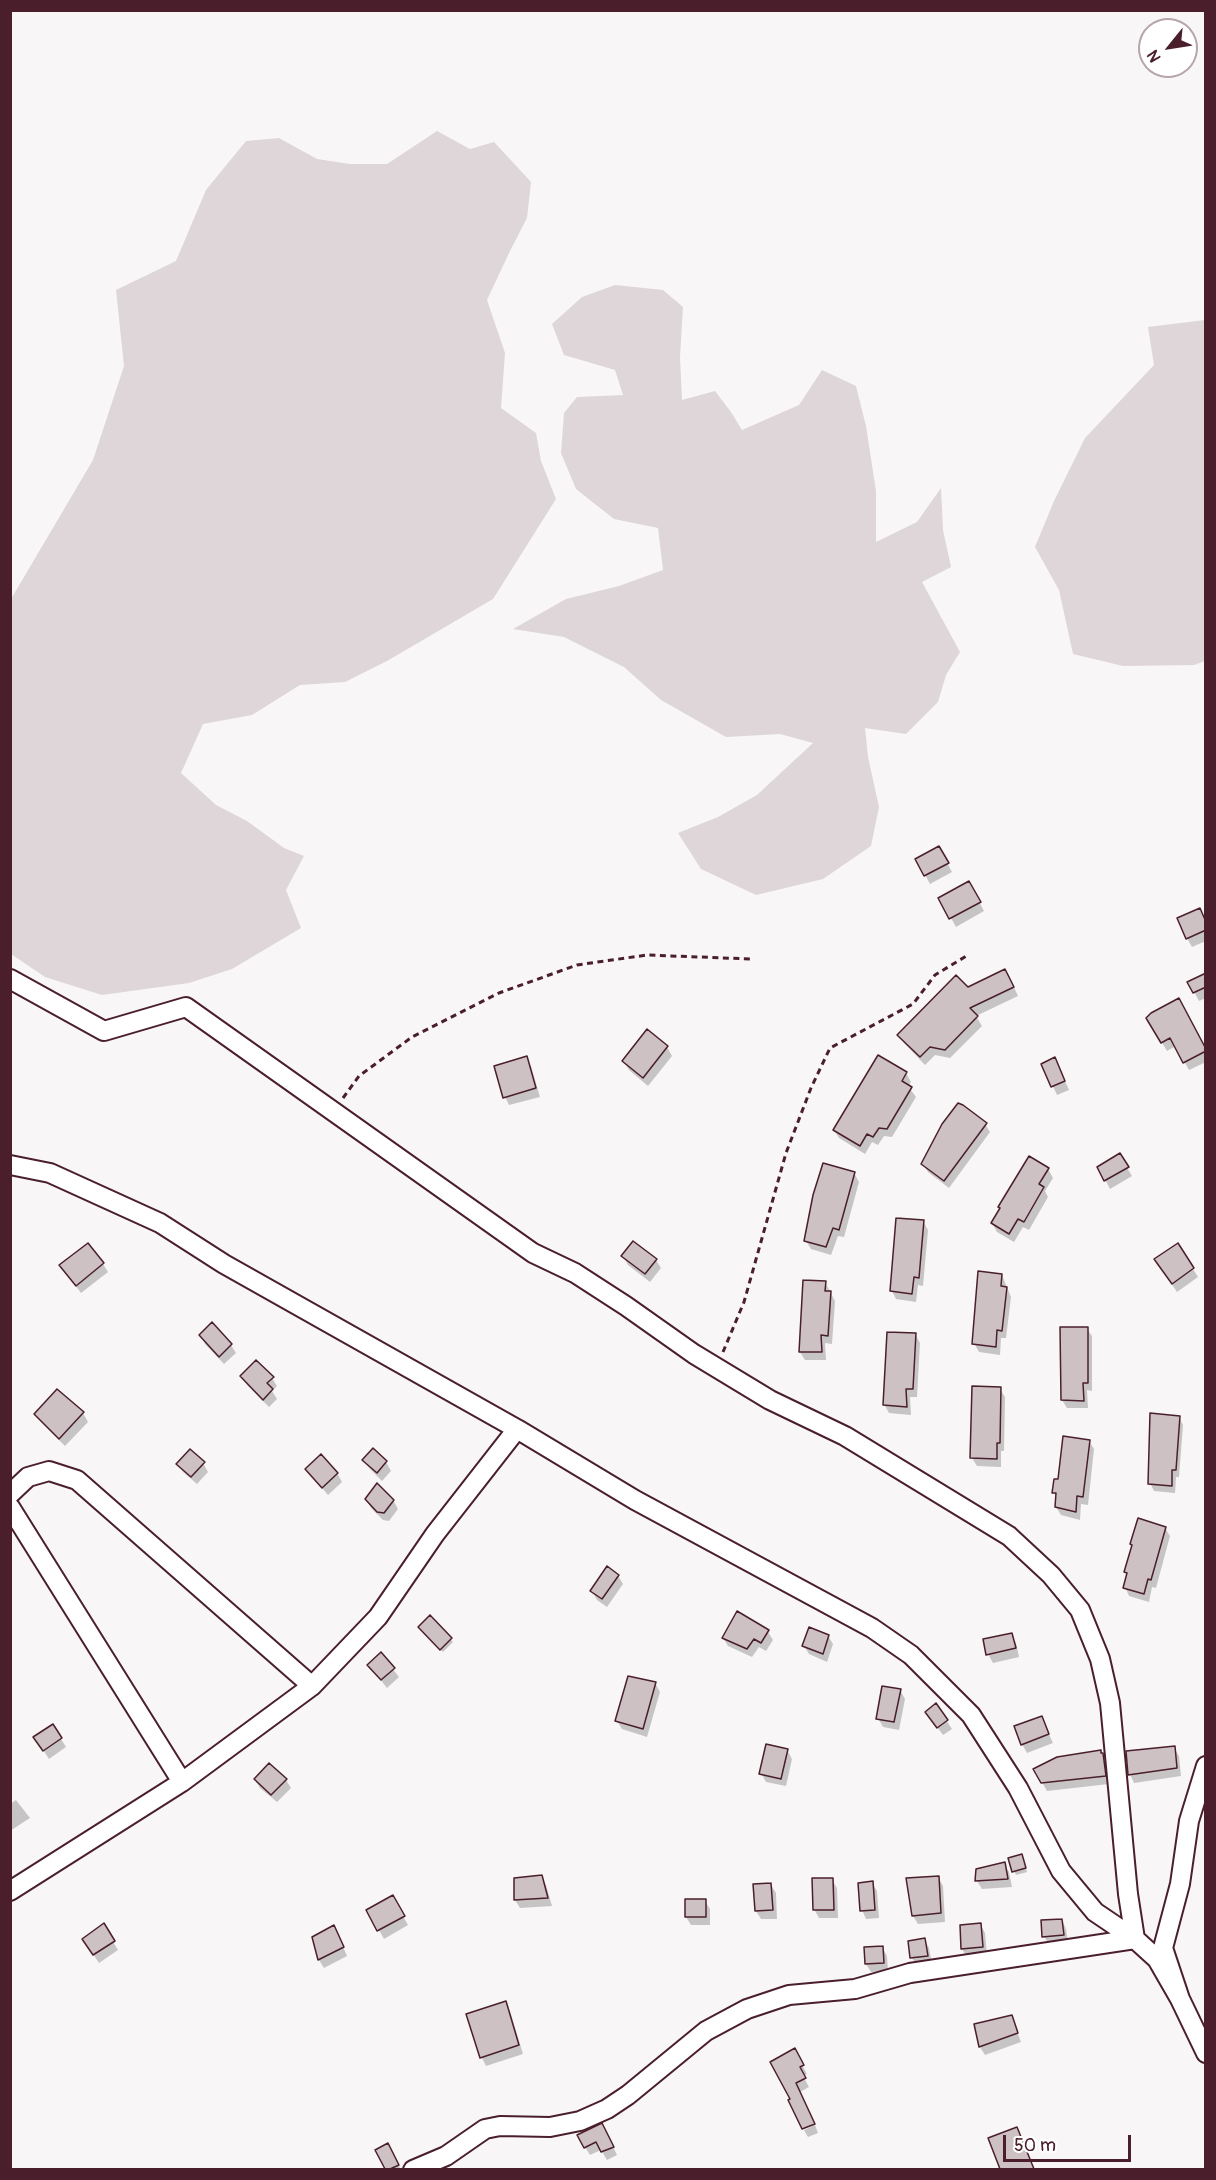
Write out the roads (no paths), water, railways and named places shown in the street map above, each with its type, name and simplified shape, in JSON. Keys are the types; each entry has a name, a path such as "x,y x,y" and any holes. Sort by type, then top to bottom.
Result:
{"street":[{"path":"10,979 104,1031 186,1007 533,1253 575,1273 716,1367 770,1400 845,1436 1009,1536 1051,1575 1080,1610 1100,1659 1110,1703 1128,1894 1135,1939"},
{"path":"10,1165 50,1173 160,1223 224,1264 517,1429 635,1500 872,1628 911,1654 971,1715 1018,1788 1061,1870 1095,1912 1135,1939 1157,1959 1206,2052"},
{"path":"10,1891 182,1782 312,1686 378,1617 435,1534 517,1429"},
{"path":"10,1494 28,1477 49,1471 77,1480 312,1686"},
{"path":"10,1507 182,1782"},
{"path":"1180,1999 1163,1948 1180,1884 1189,1821 1206,1766"},
{"path":"413,2169 446,2156 485,2129 500,2126 550,2127 580,2121 607,2109 628,2096 706,2031 747,2009 789,1995 855,1989 909,1973 1135,1939"}]}
